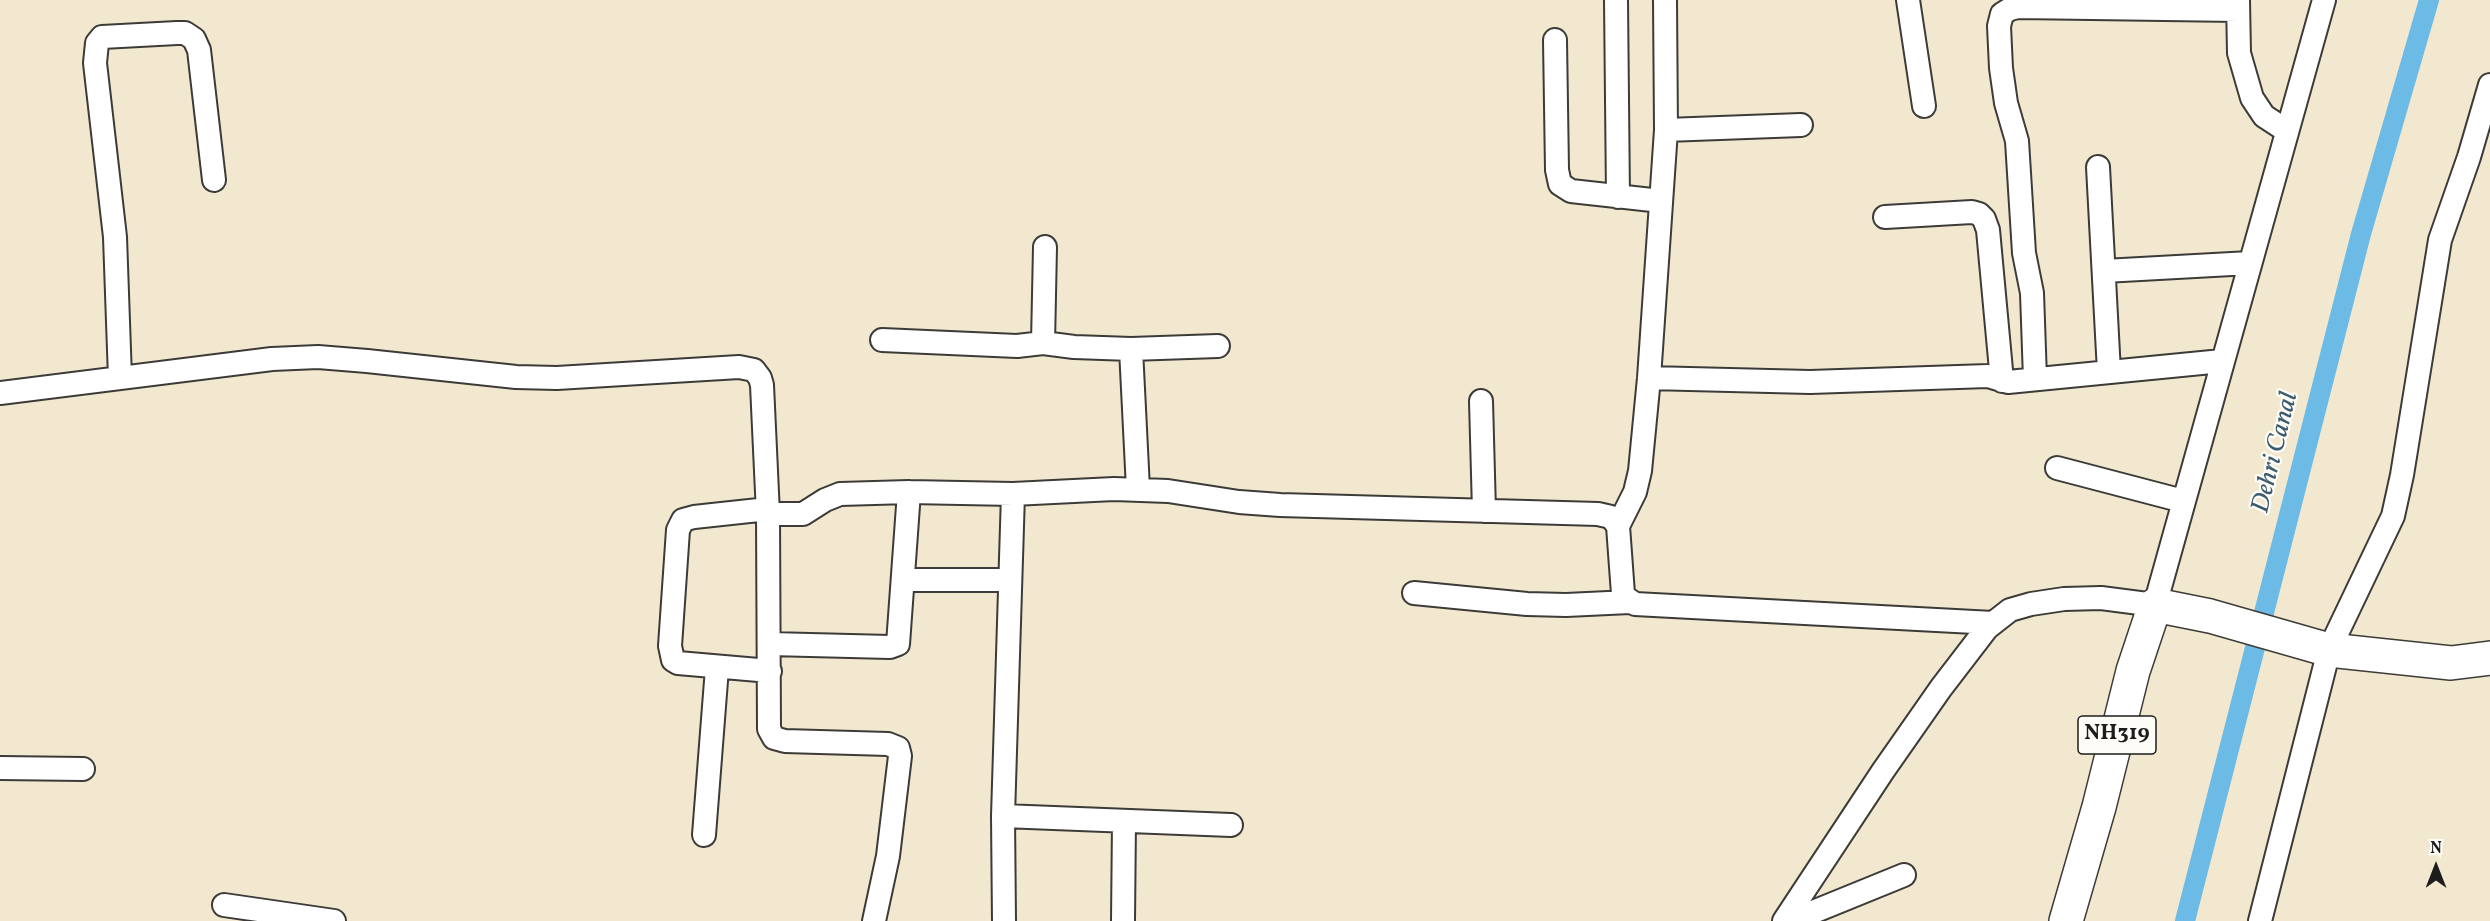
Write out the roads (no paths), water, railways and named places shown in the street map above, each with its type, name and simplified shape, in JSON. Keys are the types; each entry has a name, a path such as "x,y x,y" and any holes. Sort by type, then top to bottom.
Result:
{"highway":[{"path":"2155,605 2210,616 2315,646 2451,663 2490,658"},
{"name":"NH319","path":"2066,921 2096,819 2133,671 2155,605"}],"street":[{"path":"1616,0 1618,197"},
{"path":"1630,602 1622,587 1618,525 1635,492 1640,471 1649,378 1666,130 1665,0"},
{"path":"1908,0 1924,106"},
{"path":"1796,920 1941,688 1994,623 2010,610 2064,599 2101,598 2155,605 2324,0"},
{"path":"2035,379 2032,294 2024,253 2017,141 2003,88 2000,18 2005,11 2018,7 2238,5 2240,53 2252,98 2264,116 2287,131"},
{"path":"120,378 115,237 95,63 97,43 102,37 184,33 194,39 199,50 214,180"},
{"path":"1555,40 1557,170 1560,184 1571,191 1661,201"},
{"path":"2260,921 2315,646 2393,516 2440,240 2469,157 2490,85"},
{"path":"1666,130 1801,125"},
{"path":"2098,167 2109,372"},
{"path":"1885,217 1972,212 1984,219 1988,230 2002,381"},
{"path":"1043,343 1045,247"},
{"path":"2104,271 2250,263"},
{"path":"882,340 1017,346 1043,343 1074,347 1131,349 1218,346"},
{"path":"1131,349 1138,489"},
{"path":"0,393 272,359 318,357 516,377 556,378 748,368 758,373 762,385 768,512 769,729 774,738 785,741 893,744 898,748 900,756 888,856 874,921"},
{"path":"1649,378 1810,382 1988,376 2002,381 2222,361"},
{"path":"1481,401 1484,511"},
{"path":"2057,468 2183,501"},
{"path":"770,671 678,663 670,654 680,525 687,518 768,512 799,516 840,494 909,492 1013,494 1138,489 1280,506 1598,514 1611,517 1618,525"},
{"path":"770,644 897,646 900,642 909,492"},
{"path":"1004,921 1003,816 1013,494"},
{"path":"903,580 1010,580"},
{"path":"1414,593 1527,604 1630,602 1643,605 1994,623"},
{"path":"704,835 717,668"},
{"path":"0,768 83,769"},
{"path":"1003,816 1231,825"},
{"path":"1123,921 1124,821"},
{"path":"1796,920 1905,875"},
{"path":"224,905 334,921"}],"waterway":[{"name":"Dehri Canal","path":"2185,921 2361,234 2429,0"}]}
